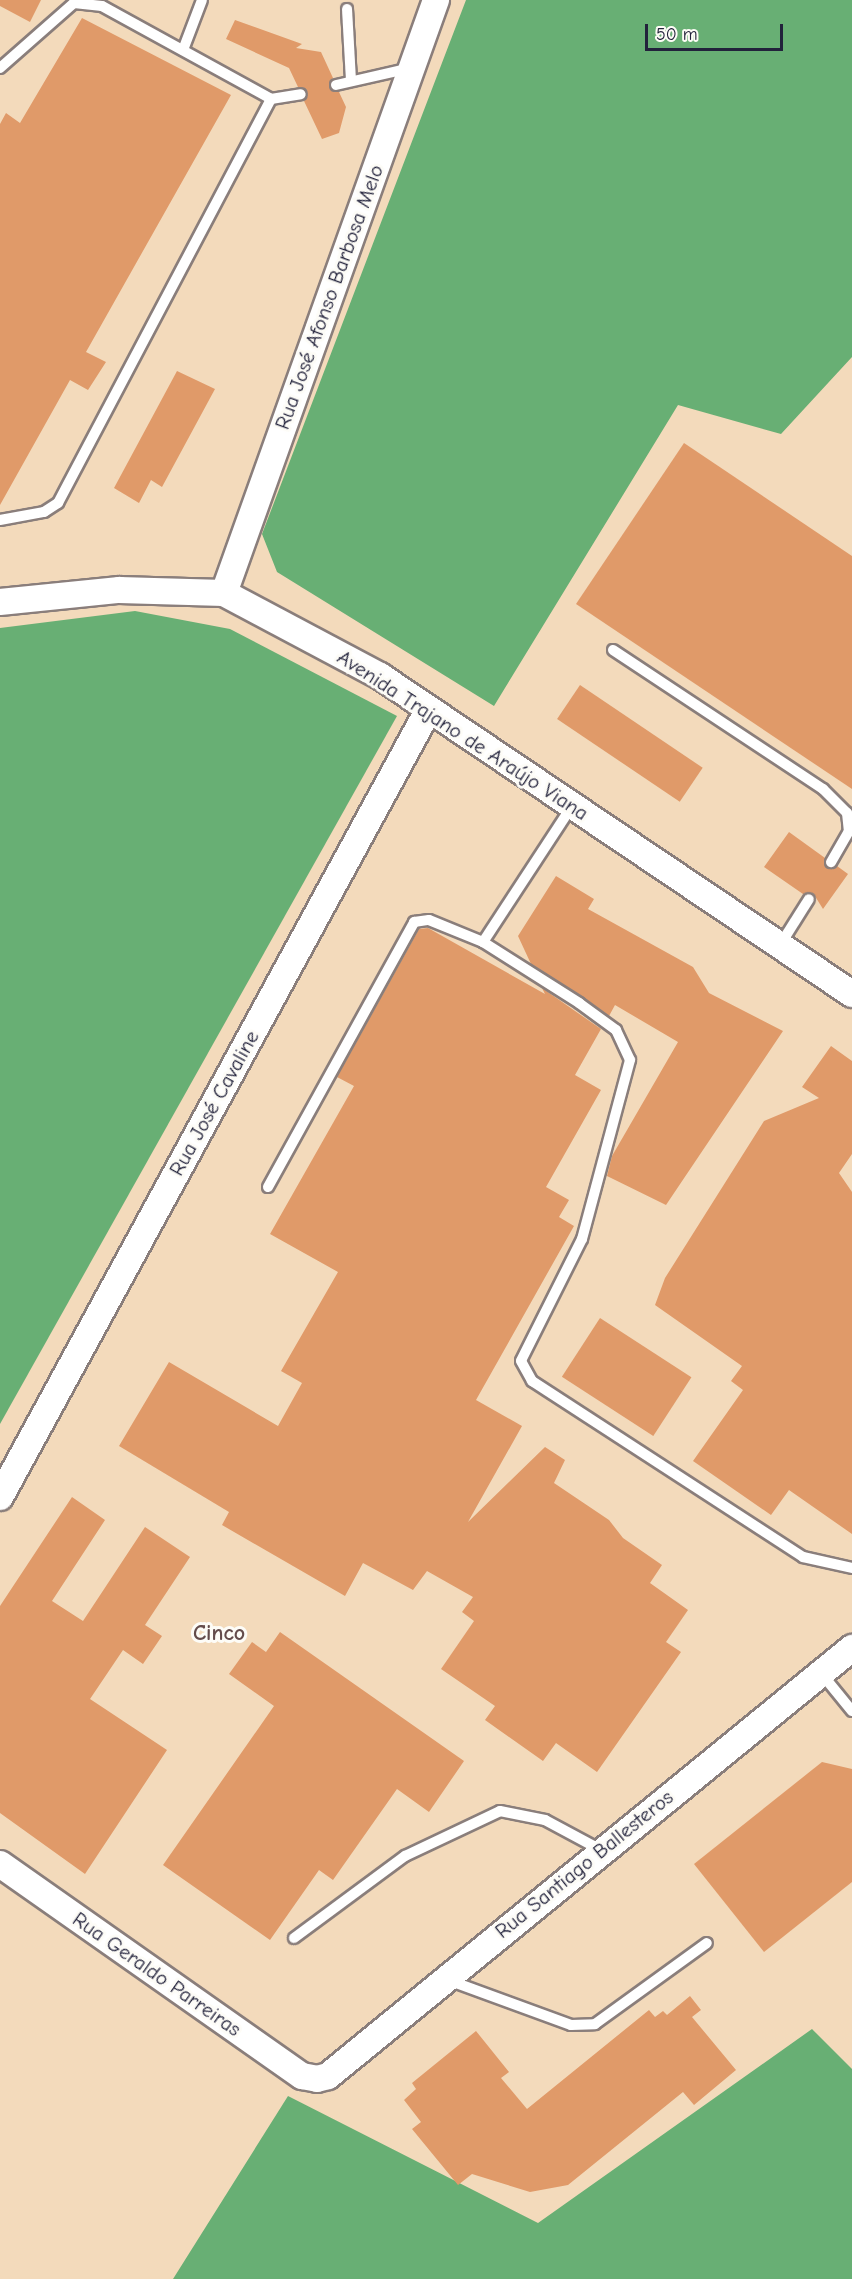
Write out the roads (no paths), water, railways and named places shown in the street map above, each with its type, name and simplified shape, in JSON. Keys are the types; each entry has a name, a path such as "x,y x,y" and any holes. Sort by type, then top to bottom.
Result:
{"street":[{"name":"Rua José Afonso Barbosa Melo","path":"224,593 436,0"},
{"name":"Avenida Trajano de Araújo Viana","path":"0,602 129,589 224,593 380,676 852,994"},
{"name":"Rua José Cavaline","path":"0,1497 429,709"},
{"name":"Rua Santiago Ballesteros","path":"317,2079 328,2076 442,1978 852,1648"},
{"name":"Rua Geraldo Parreiras","path":"0,1864 302,2076 317,2079"}],"lane":[{"path":"183,50 202,0"},
{"path":"0,68 74,3 103,3 271,99 301,94"},
{"path":"347,9 351,80"},
{"path":"336,85 410,68"},
{"path":"0,520 44,513 58,503 271,99"},
{"path":"613,650 831,797 847,813 849,831 831,862"},
{"path":"483,942 572,806"},
{"path":"780,946 809,899"},
{"path":"268,1187 405,932 414,922 429,920 483,942 616,1030 630,1060 582,1239 521,1361 532,1381 803,1557 852,1568"},
{"path":"821,1673 852,1711"},
{"path":"294,1938 405,1856 500,1811 544,1820 601,1850"},
{"path":"442,1978 571,2025 595,2024 707,1942"}],"district":[{"name":"Cinco","path":"219,1634"}]}
